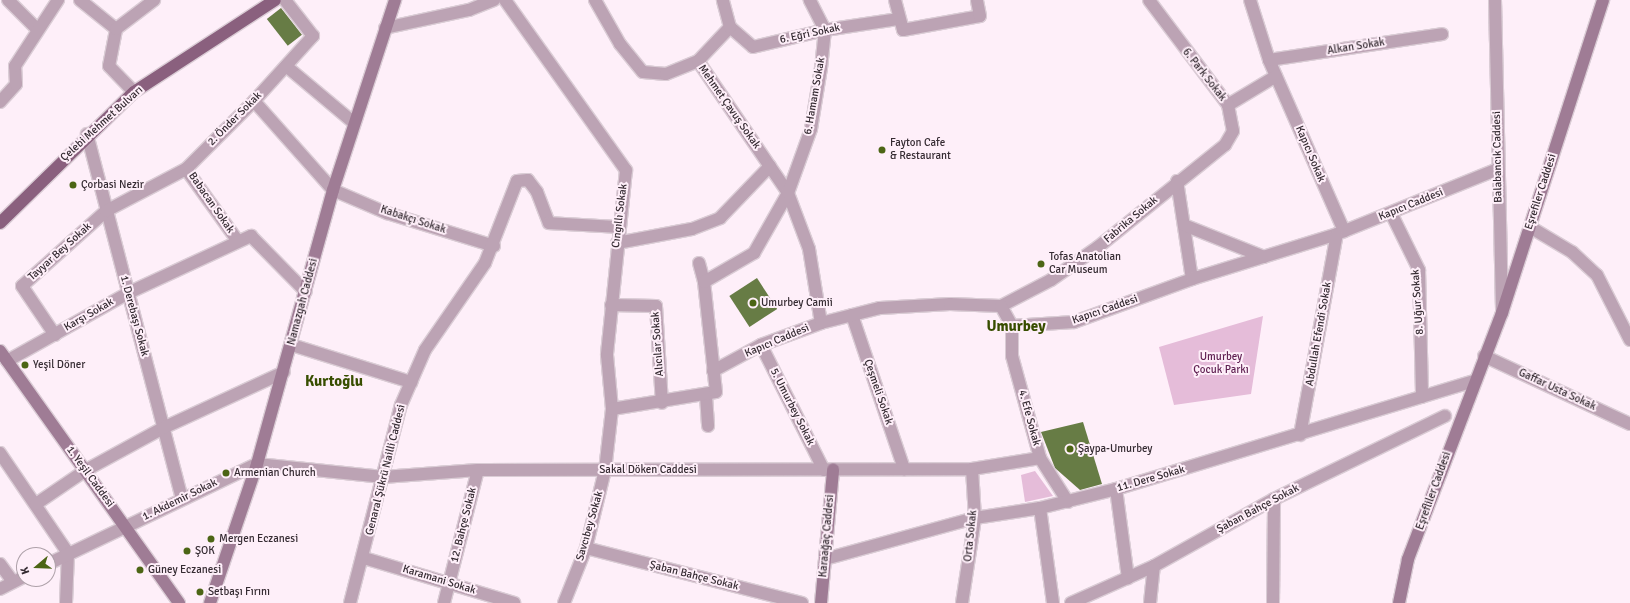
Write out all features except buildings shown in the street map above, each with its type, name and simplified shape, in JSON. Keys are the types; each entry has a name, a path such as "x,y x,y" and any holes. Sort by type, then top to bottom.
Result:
{"main road":[{"name":"Çelebi Mehmet Bulvarı","path":"0,223 87,134 134,92 275,0"},
{"name":"Namazgah Caddesi","path":"210,603 257,464 292,345 333,190 395,0"},
{"name":"Eşrefiler Caddesi","path":"1474,381 1502,313 1603,0"},
{"name":"1. Yeşil Caddesi","path":"2,356 86,470 179,603"},
{"name":"Eşrefliler Caddesi","path":"1399,603 1408,559 1474,381"},
{"name":"Karaağaç Caddesi","path":"821,603 828,470"}],"street":[{"path":"8,0 38,30"},
{"path":"0,102 16,84 15,66 58,0"},
{"path":"80,0 116,29"},
{"path":"134,92 109,66 116,29 154,0"},
{"name":"2. Önder Sokak","path":"106,211 186,169 254,101 313,36 285,0"},
{"path":"385,28 469,10 494,0"},
{"name":"Cıngıllı Sokak","path":"505,0 626,170 617,243 607,355 612,409 606,470"},
{"name":"Mehmet Çavuş Sokak","path":"595,0 620,44 643,72 666,74 698,61 788,193 809,248 821,323"},
{"path":"698,61 730,27 723,0"},
{"path":"810,0 825,30"},
{"path":"895,0 899,19 904,30 980,16 977,0"},
{"name":"6. Park Sokak","path":"1149,0 1228,105 1233,131 1225,145 1177,181"},
{"name":"Kapıcı Sokak","path":"1250,0 1269,60 1340,233"},
{"name":"Balabancık Caddesi","path":"1495,0 1502,313"},
{"name":"6. Eğri Sokak","path":"730,27 753,47 825,30 899,19"},
{"name":"6. Hamam Sokak","path":"704,282 754,253 788,193 811,129 825,30"},
{"name":"Alkan Sokak","path":"1269,60 1442,34"},
{"path":"286,66 354,123"},
{"path":"1228,105 1276,76"},
{"path":"254,101 333,190"},
{"name":"1. Derebaşı Sokak","path":"87,134 182,498"},
{"path":"617,243 692,229 720,218 770,166"},
{"name":"Babacan Sokak","path":"186,169 237,240 251,236 306,292"},
{"name":"Kapıcı Caddesi","path":"1012,326 1074,322 1192,279 1340,233 1498,169"},
{"name":"Genaral Şükrü Nailli Caddesi","path":"350,603 364,558 401,405 425,350 494,246 517,181 528,180 537,192 549,223 619,227"},
{"path":"1177,181 1192,279"},
{"name":"Fabrika Sokak","path":"1001,306 1051,280 1092,252 1177,181"},
{"name":"Kabakçı Sokak","path":"333,190 387,213 494,246"},
{"name":"Tayyar Bey Sokak","path":"55,335 22,286 106,211"},
{"name":"8. Uğur Sokak","path":"1391,213 1419,270 1422,397"},
{"path":"1184,225 1264,257"},
{"path":"1530,227 1572,252 1597,275 1630,340"},
{"name":"Abdullah Efendi Sokak","path":"1300,435 1340,233"},
{"name":"Karşı Sokak","path":"2,356 55,335 128,293 237,240"},
{"path":"612,409 706,396 716,392 704,282 699,263"},
{"name":"Kapıcı Caddesi","path":"713,371 761,345 821,323 880,308 950,304 1001,306"},
{"name":"Alıcılar Sokak","path":"611,305 656,306 662,403"},
{"path":"1001,306 1012,326"},
{"name":"Çeşmeli Sokak","path":"852,315 904,469"},
{"name":"4. Efe Sokak","path":"1012,326 1012,356 1040,458 1068,502"},
{"path":"292,345 411,382"},
{"name":"5. Umurbey Sokak","path":"761,345 828,470"},
{"name":"Gaffar Usta Sokak","path":"1484,356 1630,424"},
{"path":"36,504 86,470 163,428 284,372"},
{"name":"11. Dere Sokak","path":"824,560 975,518 1040,508 1116,489 1300,435 1474,381"},
{"path":"706,396 708,426"},
{"name":"Şaban Bahçe Sokak","path":"1071,603 1154,566 1274,499 1445,416"},
{"path":"0,453 68,553 66,603"},
{"name":"Sakal Döken Caddesi","path":"257,464 383,477 478,470 972,469 1040,458"},
{"name":"1. Akdemir Sokak","path":"56,560 126,527 182,498 257,464"},
{"name":"Orta Sokak","path":"962,603 975,518 972,469"},
{"name":"12. Bahçe Sokak","path":"444,603 478,470"},
{"name":"Savcıbey Sokak","path":"564,603 586,548 606,470"},
{"path":"1116,489 1128,578"},
{"path":"1273,603 1274,499"},
{"path":"1040,508 1053,603"},
{"name":"Şaban Bahçe Sokak","path":"586,548 802,603"},
{"name":"Karamani Sokak","path":"364,558 514,603"},
{"path":"0,564 16,577"},
{"path":"1150,603 1154,566"},
{"path":"0,589 16,581"}],"green space":[{"name":"Umurbey Çocuk Parkı","path":"1263,316 1251,394 1174,405 1159,347"},
{"path":"1035,471 1053,496 1025,502 1021,475"}],"place":[{"name":"Fayton Cafe & Restaurant","path":"882,150"},
{"name":"Çorbasi Nezir","path":"73,185"},
{"name":"Tofas Anatolian Car Museum","path":"1041,264"},
{"name":"Umurbey Camii","path":"753,303"},
{"name":"Yeşil Döner","path":"25,365"},
{"name":"Şaypa-Umurbey","path":"1070,449"},
{"name":"Armenian Church","path":"226,473"},
{"name":"Mergen Eczanesi","path":"211,539"},
{"name":"ŞOK","path":"187,551"},
{"name":"Güney Eczanesi","path":"140,570"},
{"name":"Setbaşı Fırını","path":"200,592"}],"district":[{"name":"Umurbey","path":"1016,327"},
{"name":"Kurtoğlu","path":"334,382"}]}
